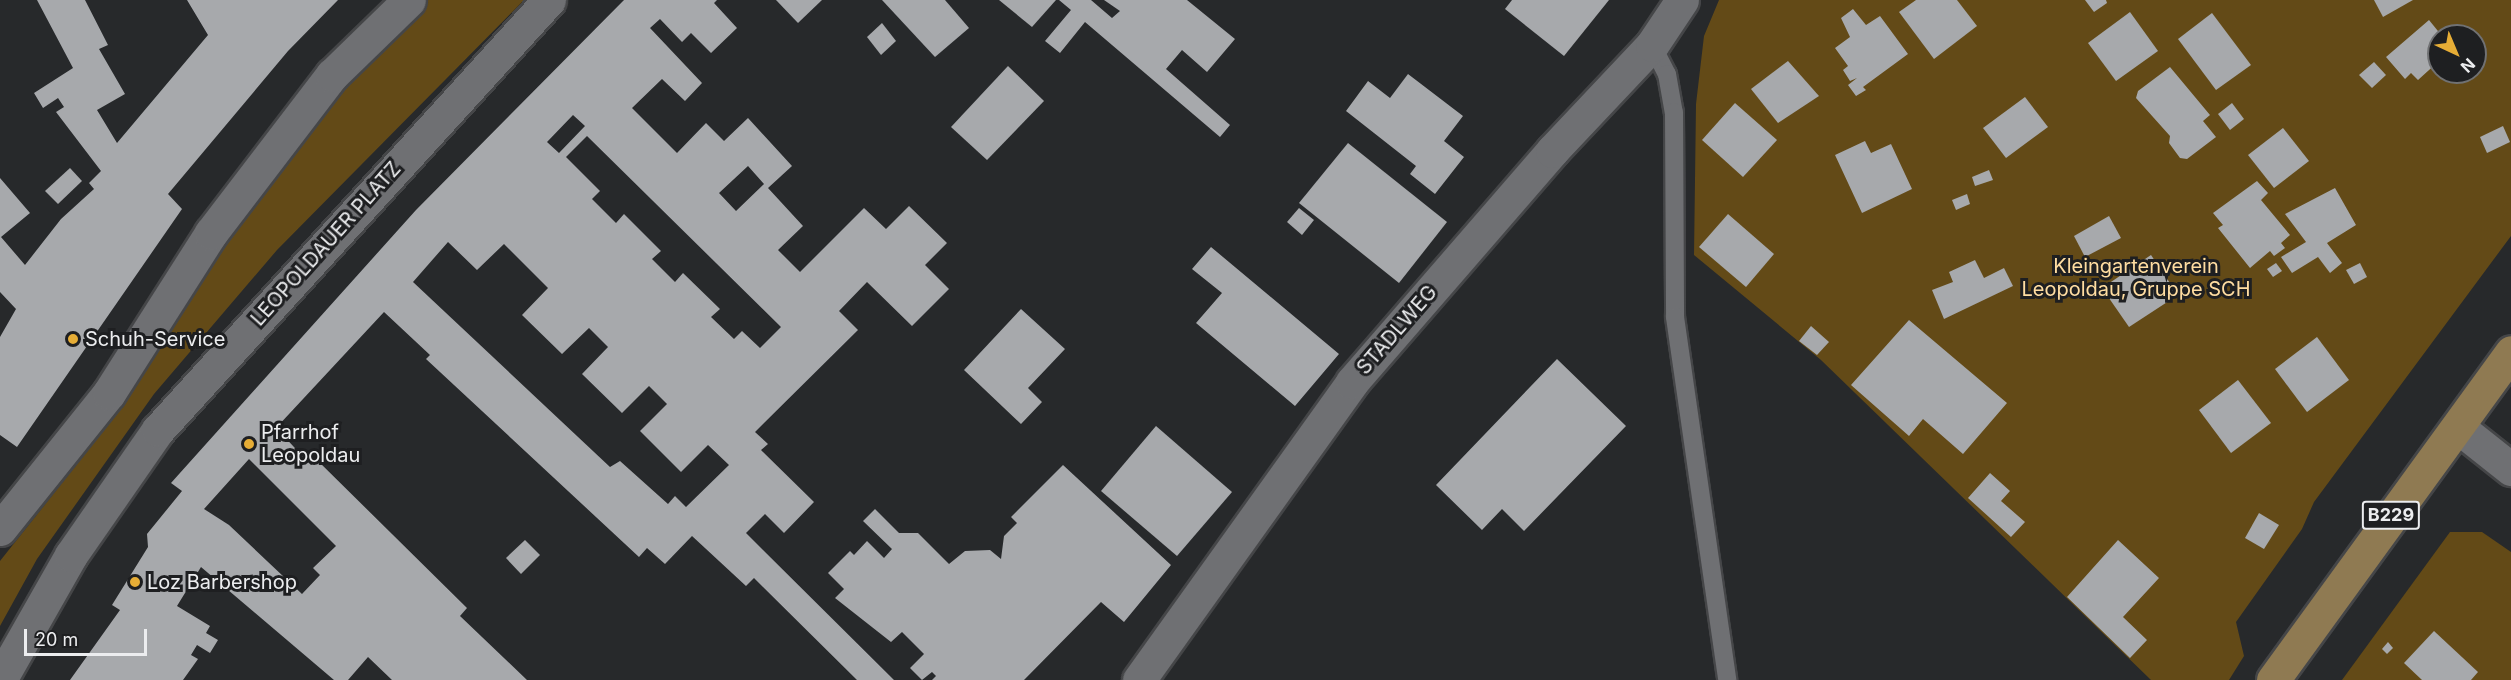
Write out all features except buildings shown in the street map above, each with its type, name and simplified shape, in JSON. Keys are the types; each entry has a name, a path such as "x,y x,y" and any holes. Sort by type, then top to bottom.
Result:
{"main road":[{"name":"B229","path":"2273,680 2511,352"}],"street":[{"path":"0,529 108,393 211,233 332,75 409,0"},
{"name":"LEOPOLDAUER PLATZ","path":"0,680 71,555 158,430 549,0"},
{"name":"STADLWEG","path":"1139,680 1352,382 1552,151 1652,45 1682,0"},
{"path":"2458,427 2511,470"}],"lane":[{"path":"1652,45 1667,74 1674,112 1675,317 1726,680"}],"green space":[{"path":"428,0 524,0 277,250 154,394 37,559 0,626 0,561 116,415 279,163 374,50"},
{"name":"Kleingartenverein Leopoldau, Gruppe SCH","path":"1719,0 2511,0 2511,236 2314,502 2302,529 2236,622 2244,656 2229,680 2151,680 1821,360 1694,255 1696,104 1704,36"},
{"path":"2450,532 2482,532 2511,552 2511,680 2342,680"}],"place":[{"name":"Schuh-Service","path":"73,339"},
{"name":"Pfarrhof Leopoldau","path":"249,444"},
{"name":"Loz Barbershop","path":"135,582"}]}
